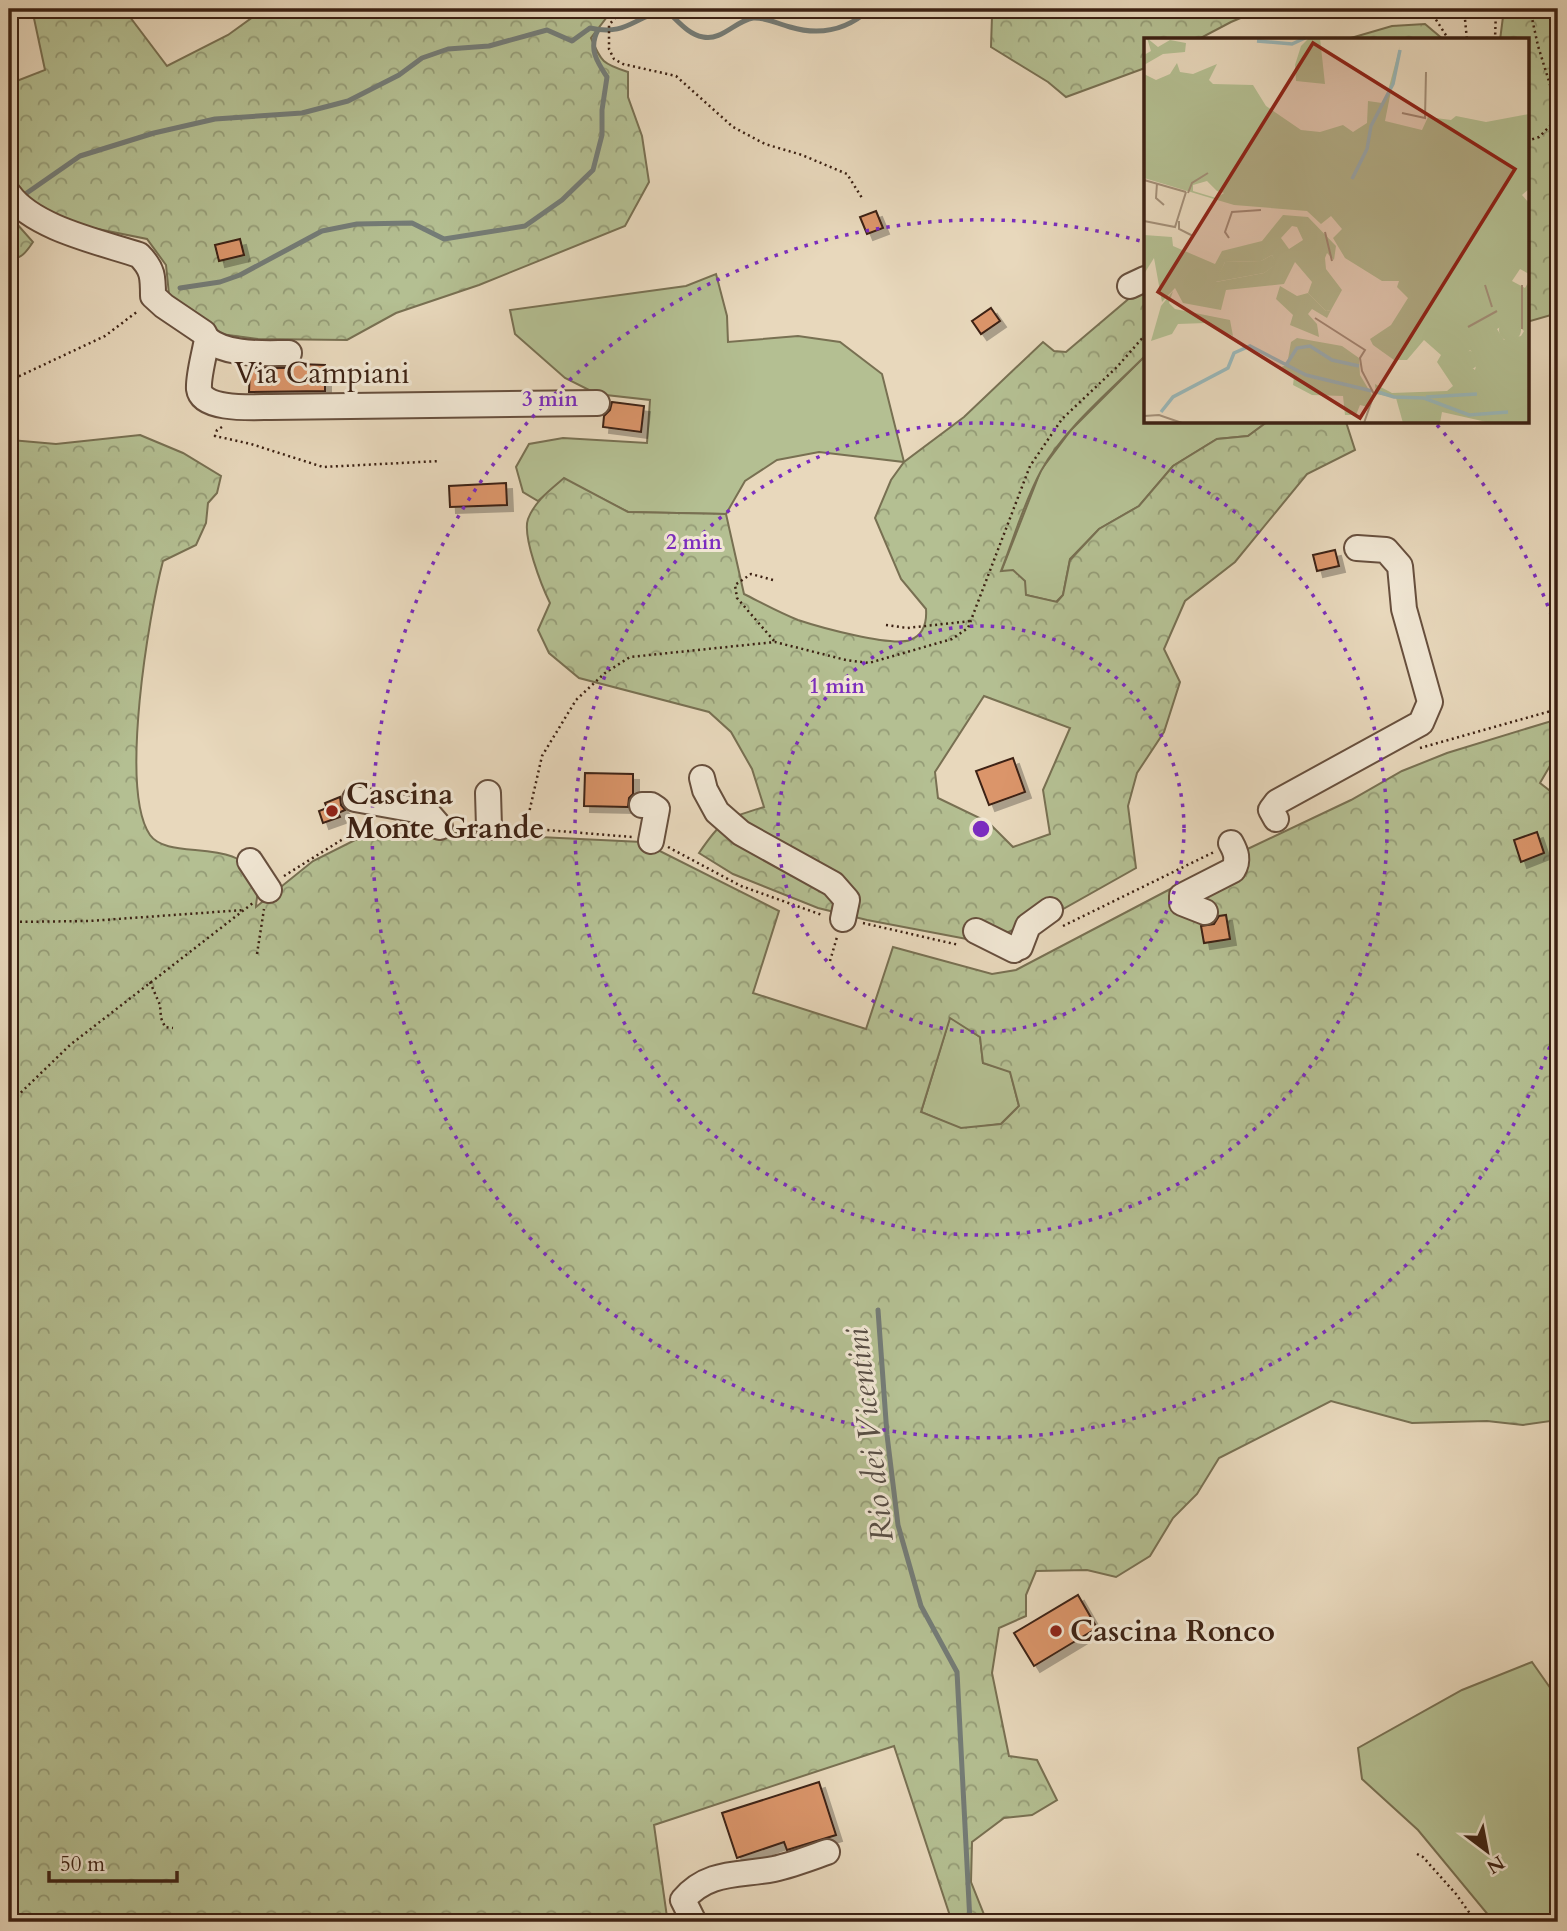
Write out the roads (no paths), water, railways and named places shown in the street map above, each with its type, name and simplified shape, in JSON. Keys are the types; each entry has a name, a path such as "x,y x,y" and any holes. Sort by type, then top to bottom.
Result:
{"street":[{"name":"Via Campiani","path":"9,194 17,206 39,219 139,255 153,274 153,296 204,333 207,338 199,390 204,398 214,403 232,407 597,403"},
{"path":"207,338 216,346 228,349 289,353"},
{"path":"1276,819 1271,810 1277,802 1421,723 1430,702 1404,609 1401,566 1386,550 1357,548"},
{"path":"702,778 717,812 741,833 833,884 847,900 843,919"},
{"path":"488,793 489,827"},
{"path":"355,799 427,812 440,827"},
{"path":"642,805 657,809 651,841"},
{"path":"1205,912 1182,903 1182,896 1233,870 1237,854 1231,843"},
{"path":"250,861 269,890"},
{"path":"973,939 1017,949 1028,926 1053,920"},
{"path":"694,1922 683,1900 693,1888 702,1883 712,1878 775,1868 827,1852"}],"waterway":[{"path":"21,197 80,156 154,133 215,119 302,113 348,101 399,75 422,58 448,49 489,46 547,30 572,41 590,28 603,30 624,27 648,16 668,12 688,30 703,37 722,34 753,18 801,30 822,31 852,22 870,9"},
{"path":"180,288 220,282 240,275 322,231 357,224 412,223 444,239 525,226 562,200 593,170 602,135 602,110 607,77 594,49 598,30"},
{"name":"Rio dei Vicentini","path":"878,1310 887,1435 898,1525 921,1606 957,1672 970,1922"}],"place":[{"name":"Cascina Monte Grande","path":"332,811"},
{"name":"Cascina Ronco","path":"1056,1631"}]}
